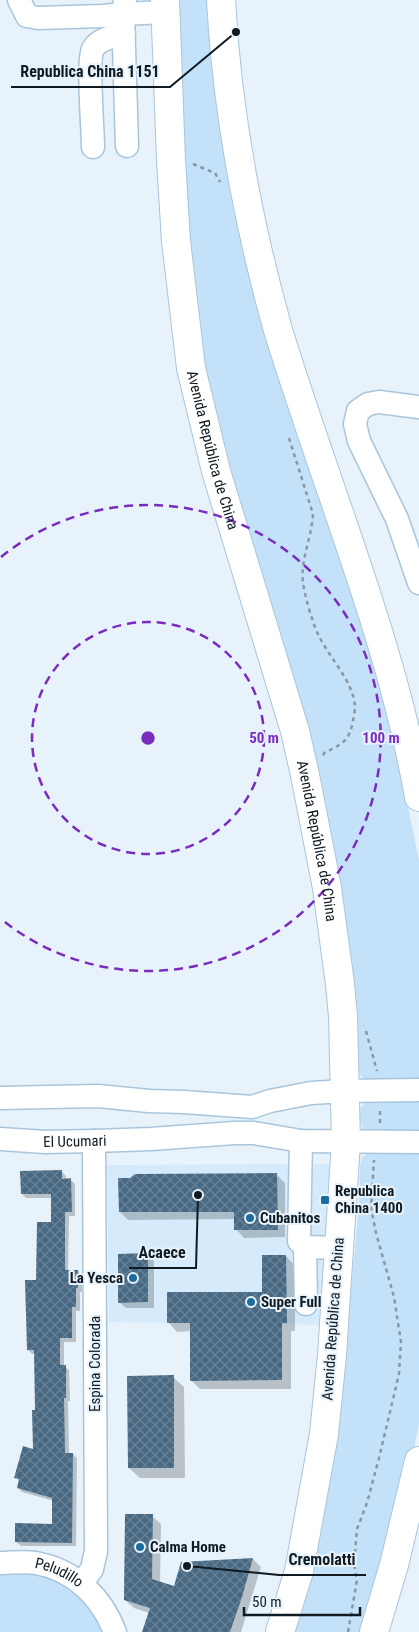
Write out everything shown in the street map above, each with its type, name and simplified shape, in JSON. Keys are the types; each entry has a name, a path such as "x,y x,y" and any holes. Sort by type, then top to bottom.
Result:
{"main road":[{"path":"222,0 226,55 237,140 255,237 278,329 387,658 419,797"},
{"name":"Avenida República de China","path":"165,6 176,241 191,368 216,471 295,730 327,888 343,1016 346,1142 332,1354 324,1434 299,1571 280,1632"},
{"path":"374,1632 394,1565 419,1461"}],"street":[{"path":"19,0 27,16 31,17 124,16 165,6"},
{"path":"124,16 127,146"},
{"path":"93,147 90,64 92,50 98,43 112,37 124,16"},
{"path":"419,407 380,402 368,404 358,411 355,424 359,441 396,519 419,583"},
{"path":"0,1098 98,1096 252,1107 290,1096 311,1093 419,1090"},
{"path":"252,1107 254,1133"},
{"name":"El Ucumari","path":"0,1139 45,1142 94,1141 254,1133 301,1141 419,1142"},
{"name":"Espina Colorada","path":"82,1584 92,1569 96,1551 94,1141"},
{"path":"301,1141 299,1240 304,1247 306,1304"},
{"path":"304,1247 339,1248"},
{"name":"Peludillo","path":"0,1563 33,1563 52,1567 82,1584 91,1592 105,1612 115,1632"}],"path":[{"path":"189,158 192,163 215,173 221,184"},
{"path":"287,431 313,514 313,524 303,571 303,583 315,628 348,684 354,698 355,707 351,732 342,744 324,753 321,761"},
{"path":"348,1632 358,1580 354,1564 357,1529 376,1467 399,1374 401,1342 394,1297 371,1208 376,1142 379,1134 380,1081 365,1023"}],"shaded area":[{"path":"177,0 216,0 294,416 360,620 395,743 419,861 419,1081 365,1081 359,1073 357,1042 212,409 189,288"},
{"path":"419,1098 419,1134 367,1132 362,1127 360,1118 361,1107 369,1100"},
{"path":"419,1149 419,1424 408,1477 366,1632 290,1632 343,1373 362,1158 367,1153 375,1151"},
{"path":"330,1164 325,1325 109,1322 107,1165"},
{"path":"0,1568 37,1569 80,1593 101,1622 102,1632 0,1632"}],"building":[{"path":"62,1170 62,1179 71,1178 72,1212 65,1212 65,1270 78,1270 76,1307 72,1307 72,1338 60,1338 60,1365 66,1365 66,1398 64,1398 65,1453 73,1453 72,1543 15,1542 15,1523 52,1524 52,1498 17,1488 19,1479 14,1478 23,1446 33,1449 32,1410 35,1410 34,1350 27,1350 25,1280 36,1280 37,1222 51,1222 51,1194 21,1194 20,1171"},
{"path":"277,1173 278,1230 234,1230 234,1212 119,1212 118,1178 130,1178 135,1174"},
{"name":"La Yesca","path":"148,1253 148,1302 118,1303 118,1254"},
{"path":"262,1255 286,1255 287,1323 282,1323 282,1380 190,1381 190,1323 167,1323 167,1292 262,1292"},
{"path":"174,1375 174,1468 128,1468 127,1376"},
{"path":"125,1514 153,1514 152,1579 174,1586 181,1562 253,1558 230,1632 142,1632 150,1608 124,1600"}],"place":[{"name":"Republica China 1151","path":"236,32"},
{"name":"Acaece","path":"198,1195"},
{"name":"Republica China 1400","path":"325,1200"},
{"name":"Cubanitos","path":"250,1218"},
{"name":"La Yesca","path":"133,1278"},
{"name":"Super Full","path":"251,1302"},
{"name":"Calma Home","path":"140,1547"},
{"name":"Cremolatti","path":"187,1566"}]}
